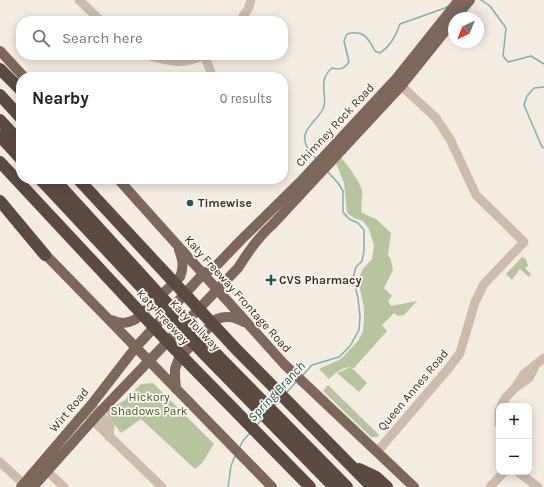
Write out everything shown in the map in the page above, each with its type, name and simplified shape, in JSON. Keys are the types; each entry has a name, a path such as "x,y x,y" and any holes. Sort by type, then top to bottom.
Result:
{"highway":[{"path":"0,69 16,85"},
{"path":"0,95 16,113"},
{"path":"0,121 16,137"},
{"path":"0,136 16,154"},
{"name":"Katy Freeway","path":"0,162 16,179"},
{"path":"0,168 16,182"},
{"path":"19,184 26,190"},
{"name":"Katy Freeway","path":"20,184 130,302 306,484"},
{"name":"Katy Tollway","path":"45,184 294,441 334,487"},
{"name":"Katy Tollway","path":"58,184 146,287"},
{"path":"83,184 235,348 372,487"},
{"path":"0,201 45,255"},
{"name":"Katy Tollway","path":"294,441 347,487"},
{"path":"349,465 376,477 387,487"}],"main road":[{"name":"Chimney Rock Road","path":"203,274 215,267 240,240 272,218 307,181 398,83 436,35 459,0"},
{"name":"Chimney Rock Road","path":"461,12 470,0"},
{"name":"Chimney Rock Road","path":"436,35 448,25"},
{"path":"0,51 19,72"},
{"name":"Katy Freeway Frontage Road","path":"122,184 284,364 322,402 414,487"},
{"path":"0,209 272,487"},
{"name":"Chimney Rock Road","path":"216,289 238,268 250,248 265,231 272,218"},
{"path":"109,319 118,323 127,324 136,319 180,277 183,269 183,259 178,246"},
{"name":"Wirt Road","path":"26,486 136,347 203,274"},
{"name":"Wirt Road","path":"26,486 47,471 96,416 150,361 216,289"},
{"path":"176,389 174,377 179,358 217,320 224,316 235,318 248,324"}],"street":[{"path":"79,0 96,16"},
{"path":"243,16 251,0"},
{"path":"163,60 170,62 194,60"},
{"path":"206,60 212,72"},
{"name":"Queen Annes Road","path":"377,452 460,353 474,302 484,284 524,242 476,195 450,139 436,118 398,83"},
{"path":"503,403 506,397 516,387 524,374 544,358"},
{"path":"88,409 96,416 109,437 162,487"},
{"path":"0,462 26,486"},
{"path":"47,471 64,487"},
{"path":"490,487 501,475"},
{"path":"522,475 538,487"}],"green space":[{"path":"341,158 361,188 362,213 376,219 391,233 388,255 391,260 393,270 384,288 392,296 388,301 391,306 417,301 404,315 398,316 394,313 382,325 387,331 354,368 351,367 337,372 329,379 319,369 341,359 358,341 363,331 364,308 358,279 363,269 372,259 374,245 369,229 363,221 354,218 347,213 344,183 336,163"},
{"path":"522,257 526,259 528,266 525,268 531,274 529,277 520,269 512,280 506,274"},
{"path":"351,367 367,383 359,392 337,373"},
{"name":"Hickory Shadows Park","path":"153,383 214,444 202,463 195,469 141,419 121,433 106,413 108,410 125,400 141,384"},
{"path":"328,385 379,435 377,437 371,437 323,391"}],"waterway":[{"path":"481,0 490,6 506,28 503,56 508,62 531,56 544,64"},
{"name":"Spring Branch","path":"317,160 306,145 305,135 308,128 323,109 325,99 324,84 327,73 332,68 344,68 349,62 344,41 347,34 358,33 365,36 375,51 380,53 393,40 400,24 448,6"},
{"path":"544,87 534,88 527,96 524,105 542,147 544,148"},
{"name":"Spring Branch","path":"303,375 312,365 339,357 350,346 359,330 360,316 358,298 353,278 356,267 362,261 364,251 364,230 358,223 349,219 343,212 343,191 327,171"},
{"name":"Spring Branch","path":"286,393 297,381"},
{"name":"Spring Branch","path":"274,406 280,400"},
{"name":"Spring Branch","path":"257,425 262,419"},
{"name":"Spring Branch","path":"240,447 242,442 250,433"},
{"name":"Spring Branch","path":"228,487 231,466 235,456"}],"place":[{"name":"Timewise","path":"190,203"},
{"name":"CVS Pharmacy","path":"271,280"}]}
